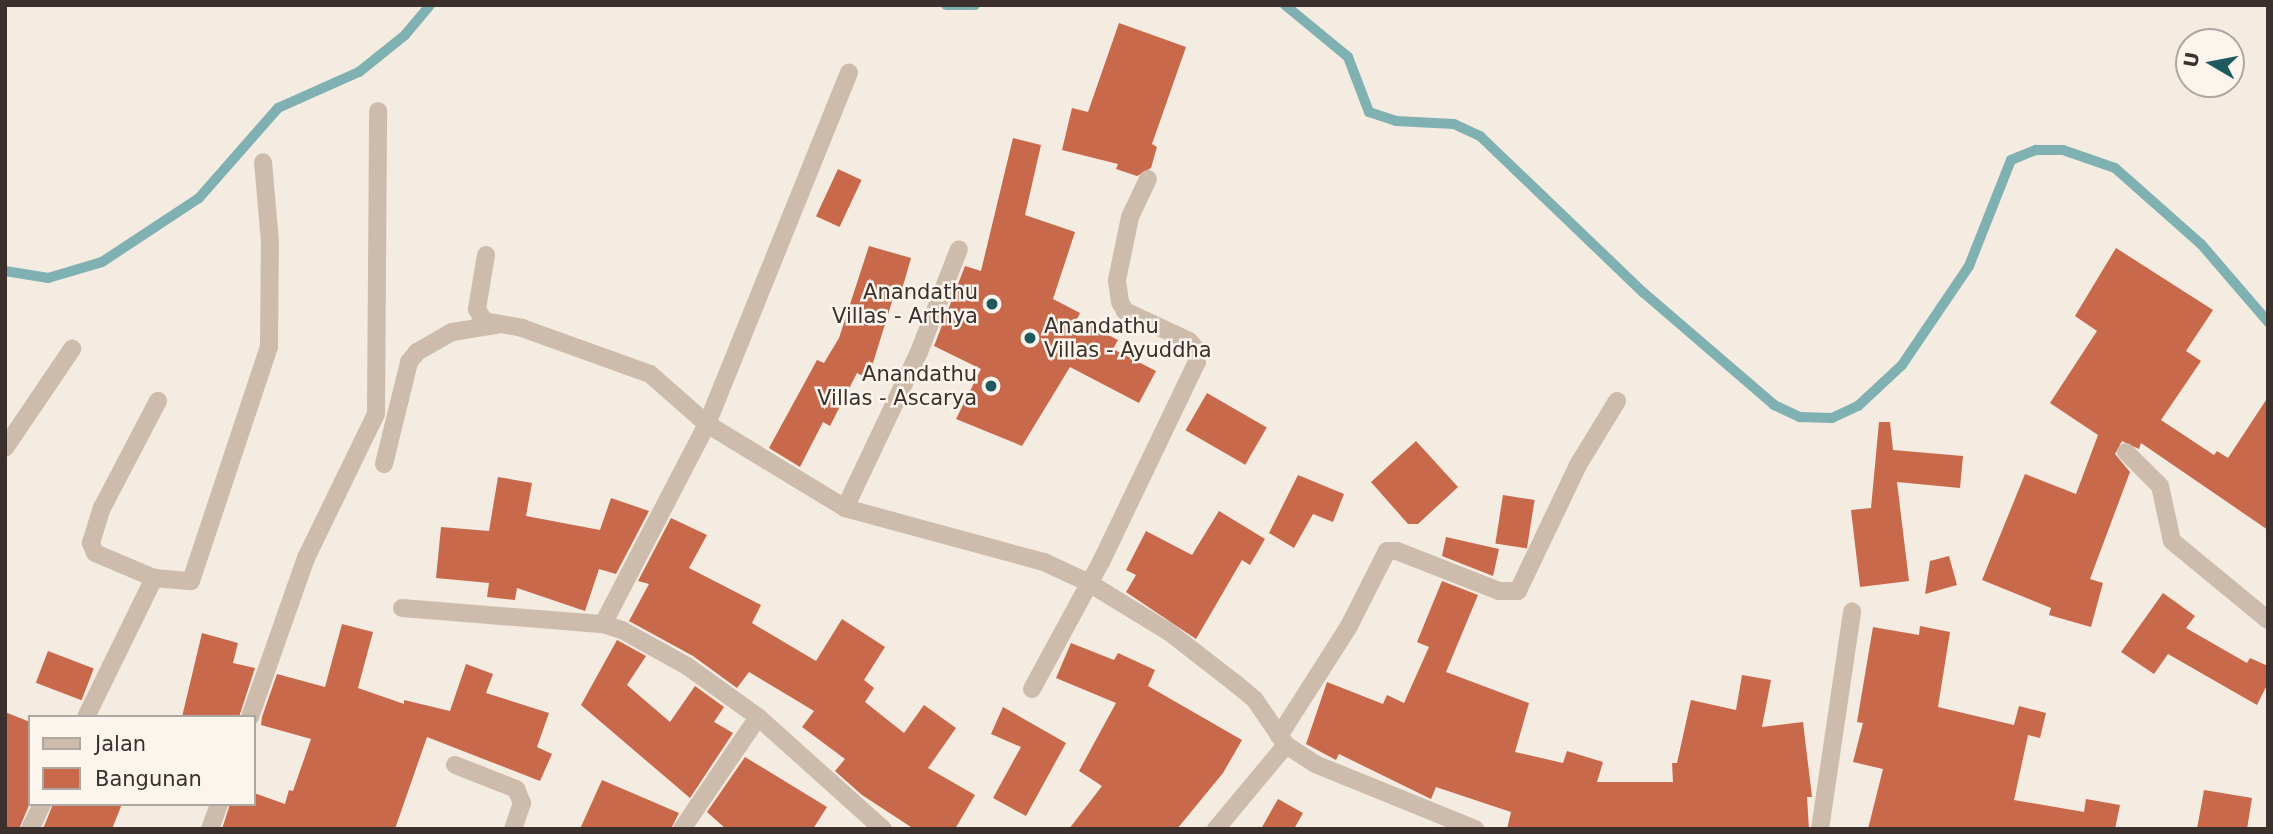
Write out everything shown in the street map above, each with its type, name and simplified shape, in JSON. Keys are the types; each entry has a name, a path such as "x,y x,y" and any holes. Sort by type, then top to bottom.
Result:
{"street":[{"path":"603,624 707,424 849,73"},
{"path":"251,715 306,558 376,414 378,111"},
{"path":"158,401 102,508 90,543 94,553 154,578 191,581 269,347 270,242 263,162"},
{"path":"1032,689 1089,583 1197,362 1197,350 1189,341 1125,311 1120,302 1117,280 1130,217 1147,179"},
{"path":"845,508 925,341 959,249"},
{"path":"486,255 477,309 479,317 496,325"},
{"path":"384,464 409,362 417,352 452,332 496,325 522,328 650,374 707,424 845,508 1044,562 1089,583 1169,632 1235,683 1255,700 1283,740 1315,764 1475,829"},
{"path":"5,448 72,349"},
{"path":"1216,829 1283,740 1349,626 1387,551 1499,591 1518,591 1578,466 1617,401"},
{"path":"2126,452 2160,486 2172,541 2268,620"},
{"path":"87,715 154,578"},
{"path":"402,608 603,624 687,666 758,717 883,829"},
{"path":"1820,829 1852,611"},
{"path":"682,829 758,717"},
{"path":"455,765 516,789 522,803 513,829"},
{"path":"30,829 41,806"},
{"path":"210,829 218,806"}],"building":[{"path":"1119,23 1186,47 1152,144 1157,147 1151,168 1137,176 1116,169 1118,164 1062,150 1072,108 1088,112"},
{"path":"1013,138 1041,145 1025,215 1075,232 1053,299 1080,313 1077,319 1118,340 1113,349 1156,371 1139,403 1070,367 1022,446 956,419 981,369 934,346 965,266 981,271"},
{"path":"838,169 862,180 840,227 816,216"},
{"path":"869,246 911,258 901,293 895,292 868,379 857,373 830,426 823,422 800,467 769,448 817,360 824,363 839,338"},
{"path":"2116,248 2213,310 2186,351 2201,361 2161,420 2214,455 2217,451 2228,458 2268,397 2268,530 2141,443 2139,449 2122,441 2115,454 2130,472 2090,579 2103,583 2091,627 2049,615 2051,608 1982,580 2025,474 2076,494 2098,435 2050,403 2097,331 2075,316"},
{"path":"1207,393 1267,428 1245,465 1186,430"},
{"path":"1879,422 1890,422 1893,450 1963,456 1960,488 1897,482 1909,581 1860,587 1851,510 1871,508"},
{"path":"1416,441 1458,487 1418,524 1408,524 1371,482"},
{"path":"1298,475 1344,494 1333,522 1313,514 1294,548 1269,533"},
{"path":"498,477 532,483 526,516 600,530 611,498 649,511 616,574 599,569 585,611 517,588 515,600 487,597 489,583 436,578 441,527 489,531"},
{"path":"1503,495 1535,500 1527,548 1495,543"},
{"path":"1219,511 1265,539 1250,565 1242,560 1196,639 1126,592 1136,575 1126,570 1146,531 1192,555"},
{"path":"671,518 707,535 689,568 761,605 752,623 816,661 842,619 885,647 864,680 874,688 865,702 904,733 924,705 956,728 928,768 975,795 955,829 914,829 862,795 835,771 845,759 802,727 814,711 749,672 737,688 693,656 629,621 649,584 638,581"},
{"path":"1446,537 1499,549 1493,576 1442,556"},
{"path":"1949,556 1957,585 1925,594 1930,561"},
{"path":"1442,581 1478,595 1446,672 1529,703 1515,752 1563,763 1567,751 1603,762 1597,782 1673,782 1672,763 1677,763 1691,700 1736,710 1742,675 1771,680 1762,727 1803,722 1812,797 1807,797 1809,829 1507,829 1511,812 1436,787 1431,799 1339,754 1336,760 1306,744 1327,682 1383,704 1387,695 1404,703 1429,647 1417,642"},
{"path":"2163,593 2195,616 2186,628 2247,663 2250,658 2268,666 2268,683 2257,705 2168,654 2154,674 2121,652"},
{"path":"342,624 373,632 358,688 404,704 404,700 450,711 466,664 493,674 486,693 549,713 537,747 552,754 540,781 427,737 395,829 222,829 229,806 256,806 256,794 285,804 289,790 293,791 311,739 261,725 277,674 325,687"},
{"path":"1920,626 1950,632 1938,707 2014,725 2019,706 2046,713 2040,738 2028,735 2014,800 2084,812 2086,799 2120,805 2115,829 1868,829 1883,769 1853,762 1863,723 1857,722 1873,627 1919,635"},
{"path":"202,633 238,643 233,663 255,668 240,715 182,715"},
{"path":"617,640 646,656 627,685 670,722 695,686 724,707 714,722 733,733 690,798 581,705"},
{"path":"1071,643 1114,660 1118,653 1155,670 1148,686 1242,740 1223,773 1177,829 1069,829 1102,786 1079,771 1116,703 1056,678"},
{"path":"48,651 94,669 82,700 36,683"},
{"path":"1003,707 1066,743 1026,816 993,798 1021,747 991,734"},
{"path":"5,712 28,721 29,806 19,829 5,829"},
{"path":"745,757 827,807 813,829 726,829 707,812"},
{"path":"602,780 679,813 671,829 580,829"},
{"path":"2204,790 2252,798 2247,829 2197,829"},
{"path":"1278,799 1303,813 1294,829 1261,829"},
{"path":"52,806 121,806 112,829 43,829"}],"waterway":[{"path":"5,271 48,278 102,262 199,198 278,108 359,72 405,35 430,5"},
{"path":"946,5 975,5"},
{"path":"1285,5 1348,57 1369,112 1396,121 1454,124 1480,136 1644,293 1774,405 1800,417 1832,418 1858,406 1902,365 1969,266 2011,160 2036,150 2063,150 2115,168 2201,244 2268,322"}],"place":[{"name":"Anandathu Villas - Arthya","path":"992,304"},
{"name":"Anandathu Villas - Ayuddha","path":"1030,338"},
{"name":"Anandathu Villas - Ascarya","path":"991,386"}]}
